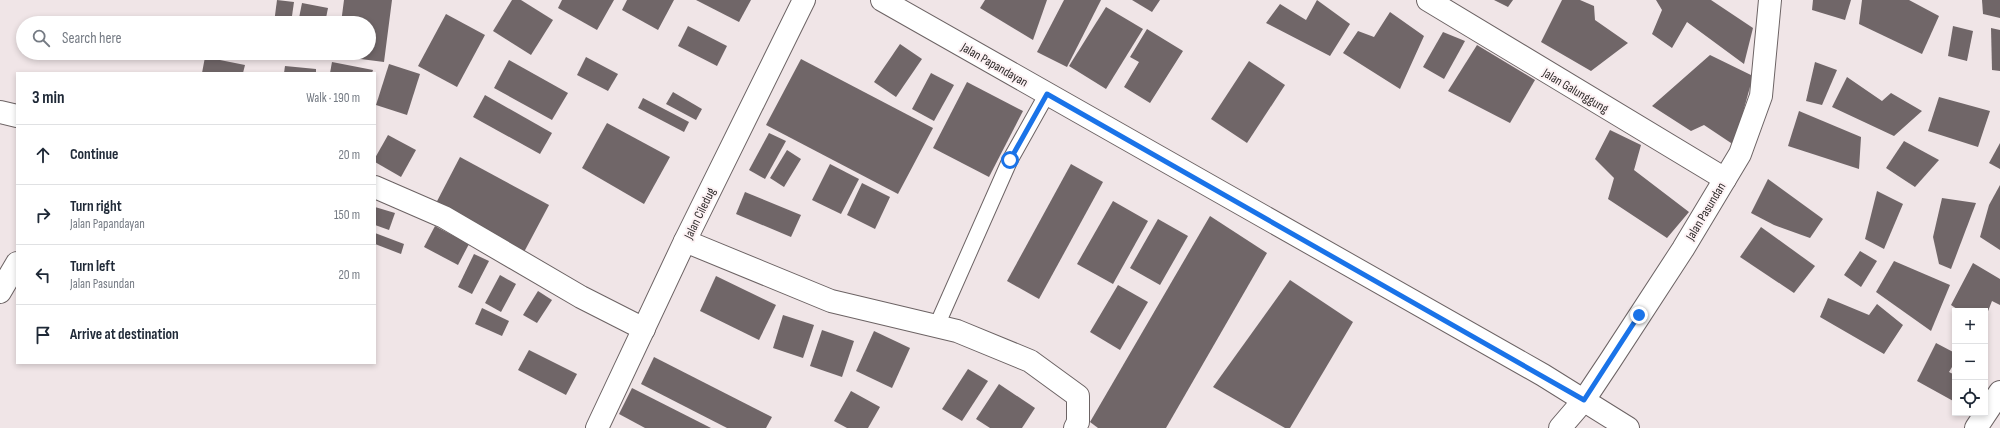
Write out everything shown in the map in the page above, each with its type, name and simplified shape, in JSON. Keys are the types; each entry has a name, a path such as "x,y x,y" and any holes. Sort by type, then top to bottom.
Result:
{"street":[{"name":"Jalan Ciledug","path":"597,428 685,241 804,0"},
{"name":"Jalan Papandayan","path":"882,0 1584,400 1628,428"},
{"name":"Jalan Galunggung","path":"1428,0 1724,179"},
{"name":"Jalan Pasundan","path":"1560,428 1584,400 1682,249 1740,154 1761,96 1770,0"},
{"path":"0,112 16,116"},
{"path":"376,187 444,217 581,297 644,329"},
{"path":"685,241 831,301 937,325 957,331 1030,361 1078,396 1078,422 1075,428"},
{"path":"0,292 16,265"},
{"path":"1986,424 2000,392"}],"lane":[{"path":"937,325 1010,160 1047,94"}],"building":[{"path":"277,0 294,2 292,16 275,16"},
{"path":"344,0 392,0 384,62 368,60 376,60 376,16 342,16"},
{"path":"512,0 521,0 553,20 531,55 493,31"},
{"path":"562,0 614,0 597,30 558,8"},
{"path":"627,0 674,0 658,30 622,10"},
{"path":"696,0 751,0 739,22"},
{"path":"985,0 1047,0 1033,40 980,8"},
{"path":"1064,0 1101,0 1067,67 1037,52"},
{"path":"1132,0 1160,0 1152,12"},
{"path":"1317,0 1350,24 1330,56 1266,23 1280,4 1306,20"},
{"path":"1494,0 1513,0 1508,7"},
{"path":"1562,0 1580,0 1594,6 1595,20 1628,43 1591,71 1541,42"},
{"path":"1656,0 1711,0 1753,28 1744,64 1687,22 1672,48 1652,34 1662,10"},
{"path":"1813,0 1851,0 1845,20 1812,10"},
{"path":"1862,0 1909,0 1939,16 1922,54 1859,24"},
{"path":"1982,0 2000,0 2000,18 1983,14"},
{"path":"302,3 328,8 326,16 299,16"},
{"path":"1106,7 1143,29 1106,89 1069,66"},
{"path":"1390,12 1424,36 1400,89 1343,53 1358,31 1374,37"},
{"path":"446,14 485,35 457,87 418,66"},
{"path":"688,26 727,46 717,66 678,46"},
{"path":"1953,26 1973,31 1967,61 1948,56"},
{"path":"1991,28 2000,30 2000,71 1992,70"},
{"path":"1147,29 1183,51 1150,103 1124,87 1139,62 1130,57"},
{"path":"1443,32 1465,41 1444,79 1423,67"},
{"path":"900,44 922,59 896,97 874,82"},
{"path":"1477,45 1535,80 1510,123 1448,91"},
{"path":"1710,55 1753,76 1734,145 1704,125 1691,131 1652,106"},
{"path":"586,57 618,74 608,91 577,75"},
{"path":"801,59 933,128 898,194 766,125"},
{"path":"204,60 220,60 245,65 243,72 202,72"},
{"path":"509,60 568,93 552,120 494,88"},
{"path":"1249,61 1285,85 1247,143 1211,119"},
{"path":"332,62 373,70 372,72 330,72"},
{"path":"1815,62 1837,70 1822,105 1806,101"},
{"path":"389,64 420,74 407,115 376,105"},
{"path":"285,66 316,69 316,72 284,72"},
{"path":"931,73 954,85 934,121 912,109"},
{"path":"1847,77 1882,101 1891,93 1922,111 1894,136 1832,107"},
{"path":"967,82 1023,111 989,177 933,148"},
{"path":"673,92 702,109 696,120 666,104"},
{"path":"485,95 552,133 540,154 473,117"},
{"path":"1939,97 1990,111 1978,147 1928,131"},
{"path":"643,98 689,122 684,132 638,108"},
{"path":"1799,111 1861,137 1859,169 1788,146"},
{"path":"607,123 670,157 644,204 582,168"},
{"path":"1610,130 1641,145 1634,170 1689,212 1667,238 1608,199 1614,178 1595,159"},
{"path":"769,133 786,141 765,179 749,170"},
{"path":"388,135 416,150 401,177 376,163 376,156"},
{"path":"1904,141 1939,160 1915,187 1886,168"},
{"path":"2000,143 2000,169 1989,163"},
{"path":"787,150 801,159 784,187 770,178"},
{"path":"460,157 549,205 523,254 434,207"},
{"path":"830,164 859,179 841,214 812,200"},
{"path":"1071,164 1103,182 1039,299 1007,281"},
{"path":"1768,179 1823,219 1810,238 1774,225 1751,213"},
{"path":"862,183 890,197 875,229 847,215"},
{"path":"2000,185 2000,250 1980,237 1989,205"},
{"path":"1877,191 1903,204 1884,249 1865,239"},
{"path":"745,192 801,215 791,237 736,214"},
{"path":"1942,198 1976,203 1951,269 1939,264 1933,237"},
{"path":"1113,201 1148,221 1113,284 1077,264"},
{"path":"376,207 395,213 389,230 376,225"},
{"path":"1210,216 1267,253 1166,428 1098,428 1090,422"},
{"path":"1158,219 1188,236 1160,285 1130,268"},
{"path":"435,226 469,244 458,265 424,247"},
{"path":"1761,227 1815,266 1794,293 1740,257"},
{"path":"376,233 404,244 401,254 376,244"},
{"path":"1860,251 1877,261 1861,287 1844,275"},
{"path":"474,254 489,261 472,294 458,287"},
{"path":"1894,261 1950,285 1931,331 1876,292"},
{"path":"1973,263 2000,279 2000,305 1992,301 1988,311 1988,308 1956,308 1951,305"},
{"path":"500,275 516,284 501,312 485,303"},
{"path":"716,276 776,305 759,340 700,311"},
{"path":"1290,280 1353,322 1290,428 1285,428 1213,387"},
{"path":"1118,285 1148,302 1120,350 1090,332"},
{"path":"538,291 552,300 537,323 523,315"},
{"path":"1828,298 1869,315 1877,304 1903,325 1884,354 1820,317"},
{"path":"482,308 509,321 502,336 475,324"},
{"path":"783,315 814,325 803,358 773,348"},
{"path":"822,330 854,341 842,377 810,366"},
{"path":"874,331 910,348 892,388 856,371"},
{"path":"1936,343 1952,351 1952,367 1949,372 1952,374 1952,400 1917,381"},
{"path":"529,350 577,374 566,395 518,370"},
{"path":"654,357 772,417 766,428 727,428 641,384"},
{"path":"968,369 988,381 962,421 942,409"},
{"path":"999,384 1035,408 1022,428 990,428 976,419"},
{"path":"632,388 711,428 645,428 619,414"},
{"path":"851,391 880,407 868,428 847,428 834,421"}],"route":[{"path":"1010,160 1047,94 1584,400 1639,315"}]}
